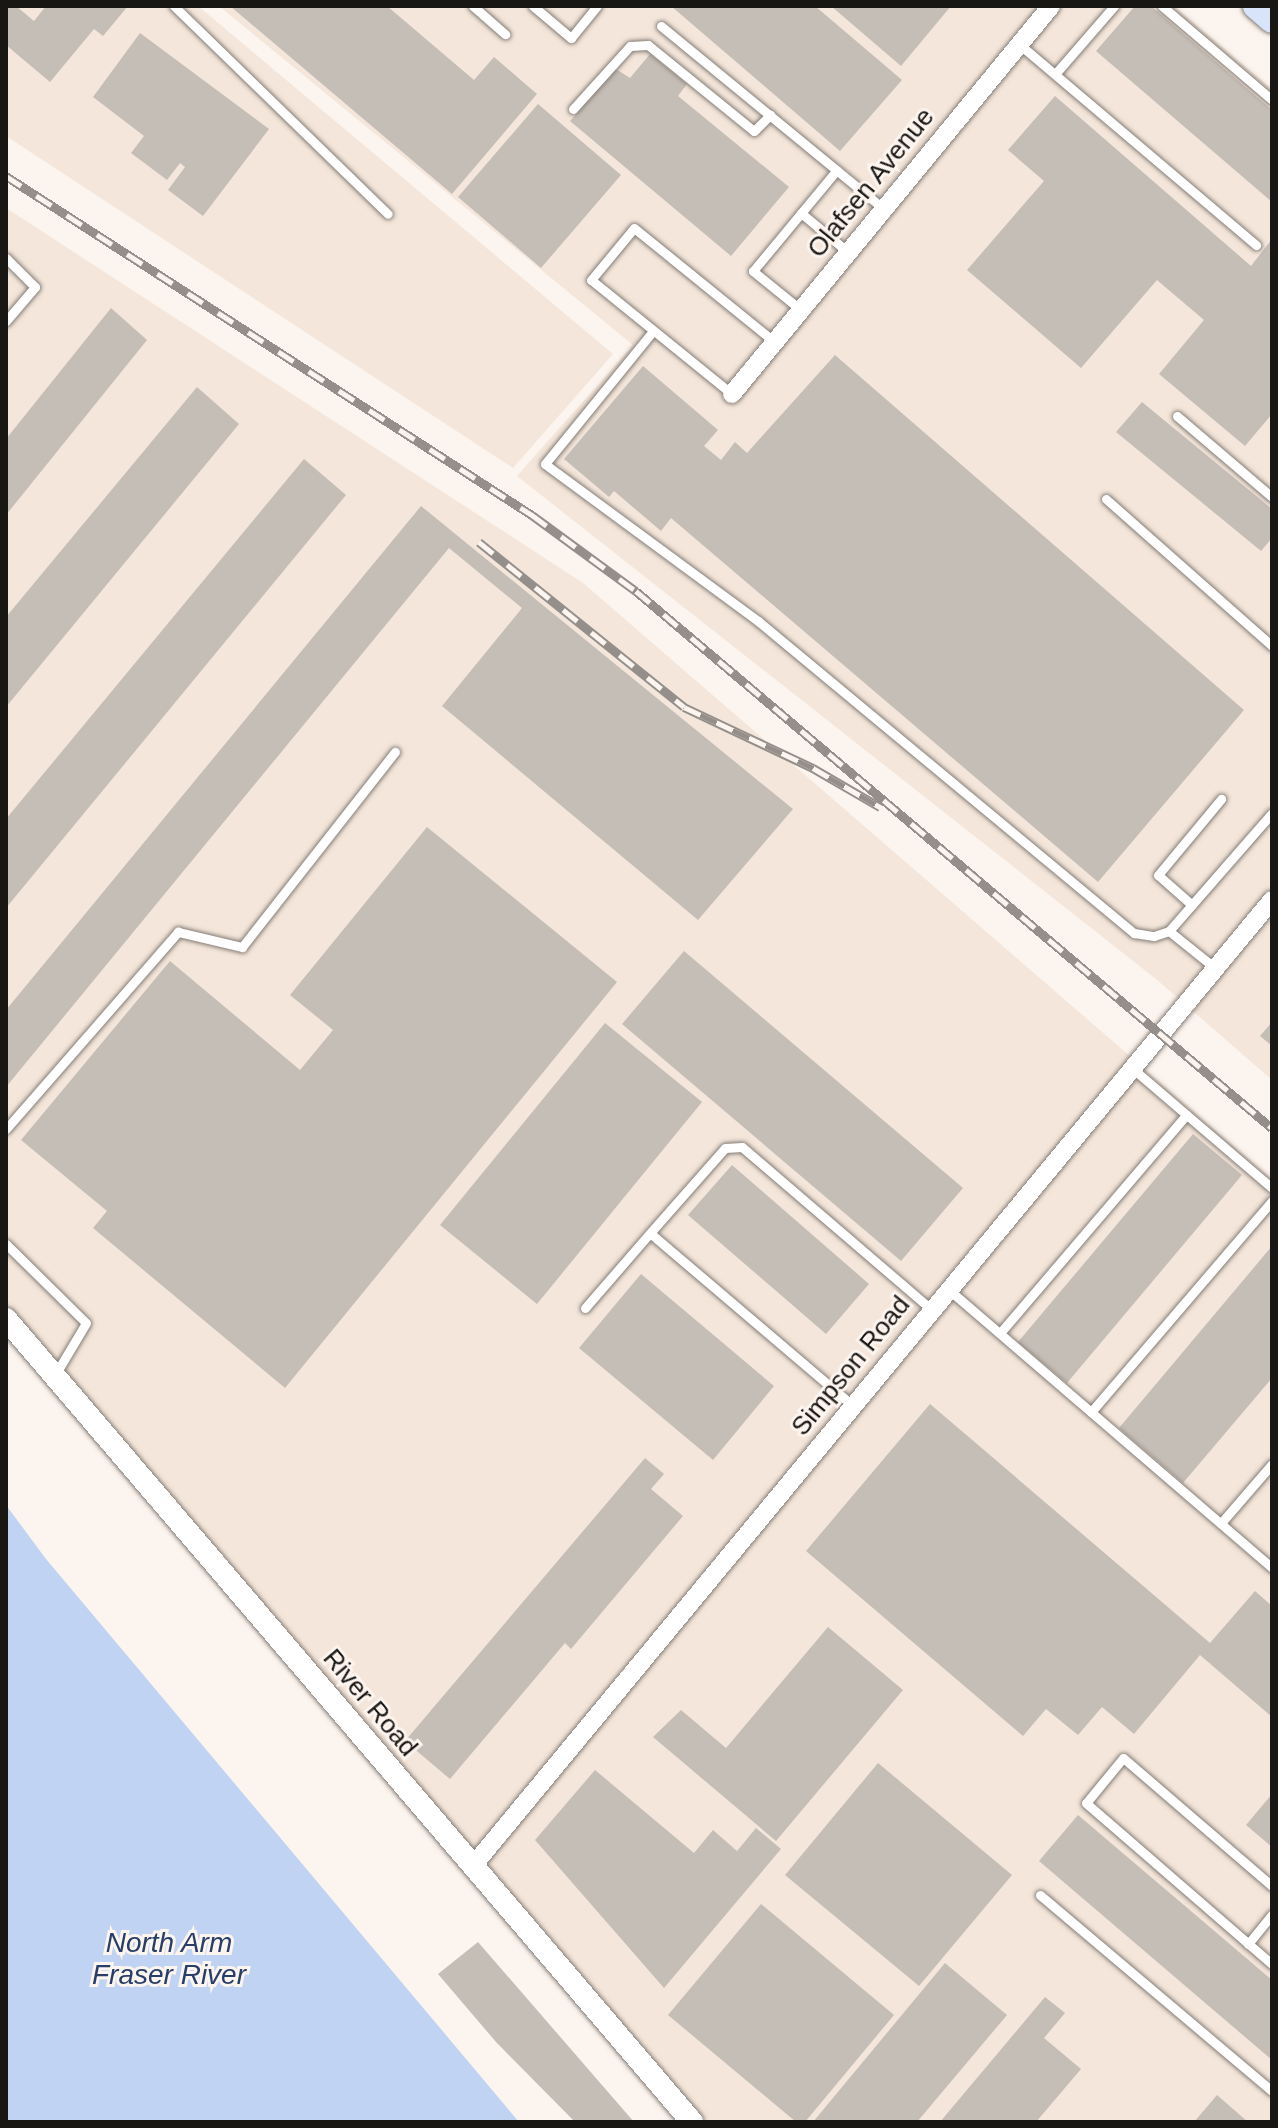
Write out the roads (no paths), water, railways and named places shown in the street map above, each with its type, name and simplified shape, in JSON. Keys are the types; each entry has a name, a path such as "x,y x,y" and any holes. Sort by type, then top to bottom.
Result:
{"main road":[{"path":"1256,6 1272,20"}],"street":[{"name":"Olafsen Avenue","path":"732,394 1051,6"},
{"name":"Simpson Road","path":"472,1867 1272,900"},
{"name":"River Road","path":"6,1319 692,2122"}],"lane":[{"path":"174,6 388,214"},
{"path":"473,6 505,34"},
{"path":"533,6 571,38 597,6"},
{"path":"1056,73 1114,6"},
{"path":"1162,6 1272,100"},
{"path":"661,26 884,209"},
{"path":"1019,44 1256,245"},
{"path":"573,109 630,46 648,45 754,131 770,115"},
{"path":"801,310 753,271 837,170"},
{"path":"801,213 848,252"},
{"path":"732,394 591,280 634,228 775,342"},
{"path":"6,258 35,287 6,321"},
{"path":"653,331 545,464 758,621 1134,933 1154,936 1169,931 1272,813"},
{"path":"1177,416 1272,497"},
{"path":"1106,499 1272,646"},
{"path":"6,1129 178,932 242,947 395,752"},
{"path":"1192,905 1158,875 1221,799"},
{"path":"1169,931 1215,968"},
{"path":"1132,1068 1272,1188"},
{"path":"1000,1333 1186,1115"},
{"path":"585,1308 725,1148 742,1147 931,1309"},
{"path":"1091,1412 1272,1201"},
{"path":"650,1233 852,1405"},
{"path":"6,1244 86,1323 55,1375"},
{"path":"948,1289 1272,1568"},
{"path":"1221,1523 1272,1464"},
{"path":"1272,1886 1123,1758 1086,1803 1272,1964"},
{"path":"1040,1895 1272,2091"},
{"path":"1248,1944 1272,1914"}],"water":[{"name":"North Arm Fraser River","path":"6,1505 46,1559 519,2122 6,2122"}],"railway":[{"path":"6,176 532,515 636,591 1272,1128"},
{"path":"479,542 684,707 813,768 880,807"}]}
